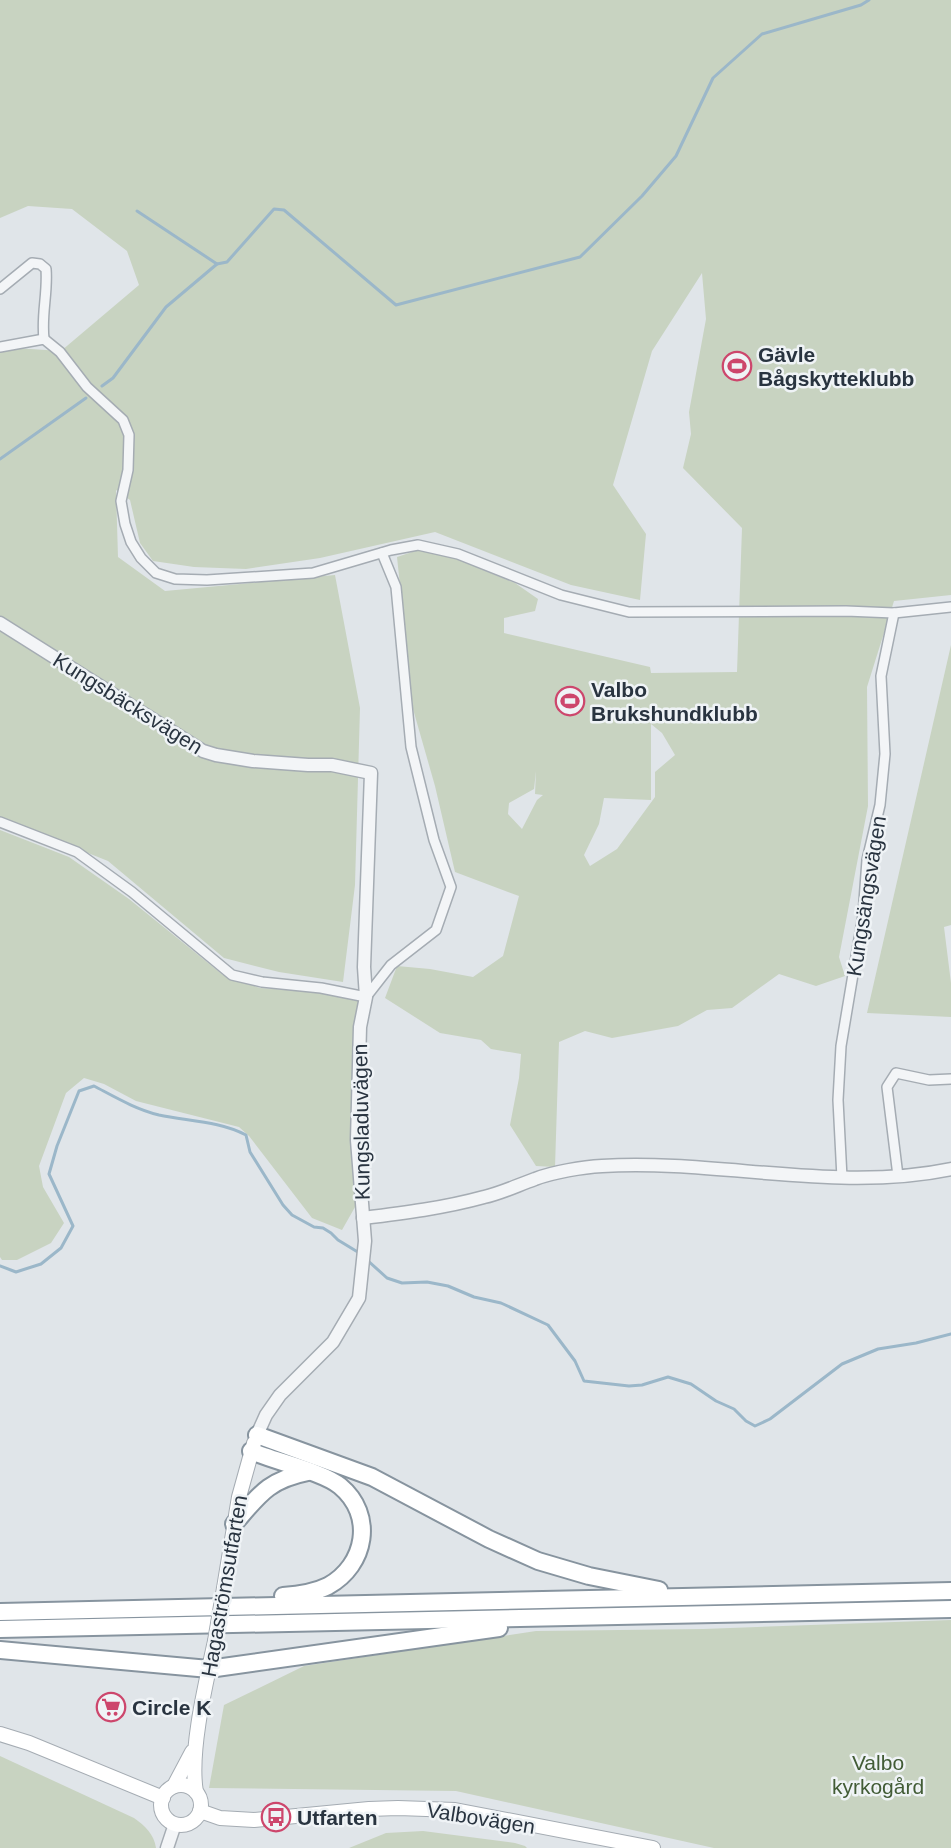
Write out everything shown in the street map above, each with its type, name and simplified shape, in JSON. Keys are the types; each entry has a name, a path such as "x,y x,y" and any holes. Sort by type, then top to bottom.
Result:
{"highway":[{"path":"190,1607 315,1592 338,1579 348,1570 360,1546 362,1521 357,1507 340,1486 254,1443"},
{"path":"254,1443 372,1477 489,1539 538,1561 588,1576 692,1596"},
{"path":"234,1524 268,1486 293,1475 309,1472"},
{"path":"0,1612 951,1591"},
{"path":"0,1629 951,1609"},
{"path":"0,1650 209,1669 575,1618"}],"main road":[{"name":"Hagaströmsutfarten","path":"200,1812 200,1798 196,1792 197,1738 234,1524 254,1443"},
{"path":"0,1734 29,1743 162,1798 162,1811 175,1824 188,1824 200,1812"},
{"name":"Hagaströmsutfarten","path":"162,1798 174,1786 189,1760 197,1738"},
{"path":"174,1786 186,1785 196,1792"},
{"name":"Valbovägen","path":"200,1812 220,1818 254,1820 369,1809 455,1810 653,1848"}],"street":[{"path":"0,289 32,263 40,264 46,269 47,283 43,304 44,339 60,352 87,387 123,420 129,435 128,470 122,501 125,524 131,542 141,558 156,573 175,579 207,580 313,573 418,545 447,551 561,595 628,612 846,611 894,613 951,607"},
{"path":"0,347 44,339"},
{"path":"0,822 77,852 132,892 232,975 262,982 321,988 366,997 391,965 436,930 451,887 434,840 411,747 396,587 382,553"},
{"name":"Kungsängsvägen","path":"842,1178 838,1100 841,1046 863,915 867,860 880,805 885,754 881,676 894,613"},
{"name":"Kungsbäcksvägen","path":"0,623 203,751 253,761 332,765 371,773"},
{"name":"Kungsladuvägen","path":"254,1443 266,1415 280,1395 333,1342 359,1298 364,1240 357,1140 357,1083 360,1027 366,997 364,967 371,773"},
{"path":"898,1176 889,1114 888,1083 896,1073 929,1080 951,1079"},
{"path":"363,1218 442,1208 488,1197 539,1178 600,1166 670,1164 842,1178 921,1175 951,1169"},
{"path":"167,1848 175,1824"}],"green space":[{"path":"0,0 951,0 951,595 894,601 867,687 868,806 839,957 845,976 816,986 779,974 732,1008 707,1010 678,1026 612,1038 585,1031 559,1042 555,1167 536,1166 510,1125 521,1054 491,1049 481,1040 440,1033 385,998 397,966 473,977 503,956 519,896 455,872 435,786 413,709 397,557 418,550 454,558 515,583 538,599 535,611 504,618 504,633 650,667 651,673 737,672 742,528 683,468 691,434 689,412 706,319 702,273 652,351 613,485 646,534 640,600 571,585 435,532 320,558 246,569 194,567 153,561 140,543 130,500 116,490 118,557 165,591 335,575 360,708 355,885 343,982 279,972 224,958 108,861 0,818 0,347 61,351 139,285 127,251 72,209 28,206 0,218","holes":["651,724 662,733 675,755 655,772 655,797 617,849 590,866 584,855 599,824 604,798 651,800","536,771 535,794 543,795 537,800 522,829 508,814 509,803 534,789"]},
{"path":"951,645 951,925 944,927 951,983 951,1017 867,1013"},
{"path":"0,830 69,857 129,899 223,975 260,988 317,992 362,1002 359,1200 342,1230 312,1218 249,1136 239,1127 136,1101 104,1084 84,1078 66,1093 39,1166 43,1187 64,1223 51,1243 17,1260 2,1260 0,1257"},
{"name":"Valbo kyrkogård","path":"951,1620 951,1848 714,1848 456,1791 209,1788 224,1705 304,1666 536,1631 703,1629"},
{"path":"0,1756 134,1818 148,1831 156,1848 0,1848"},
{"path":"423,1831 515,1843 527,1848 349,1848 386,1833"}],"waterway":[{"path":"102,386 113,378 166,307 217,264 227,262 274,209 284,210 396,305 580,257 642,196 676,156 713,78 762,34 861,5 869,0"},
{"path":"137,211 217,264"},
{"path":"0,459 86,398"},
{"path":"0,1266 16,1272 41,1264 61,1248 73,1226 49,1174 57,1146 79,1091 94,1086 125,1102 159,1115 214,1124 246,1135 250,1152 283,1205 292,1215 314,1227 323,1228 361,1254"},
{"path":"366,1259 387,1278 402,1283 427,1282 448,1286 474,1297 501,1303 548,1325 575,1361 584,1381 629,1386 642,1385 668,1377 691,1384 716,1401 734,1409 755,1426 770,1419 842,1364 878,1349 951,1334"}],"place":[{"name":"Gävle Bågskytteklubb","path":"737,366"},
{"name":"Valbo Brukshundklubb","path":"570,701"},
{"name":"Circle K","path":"111,1707"},
{"name":"Utfarten","path":"276,1817"}]}
